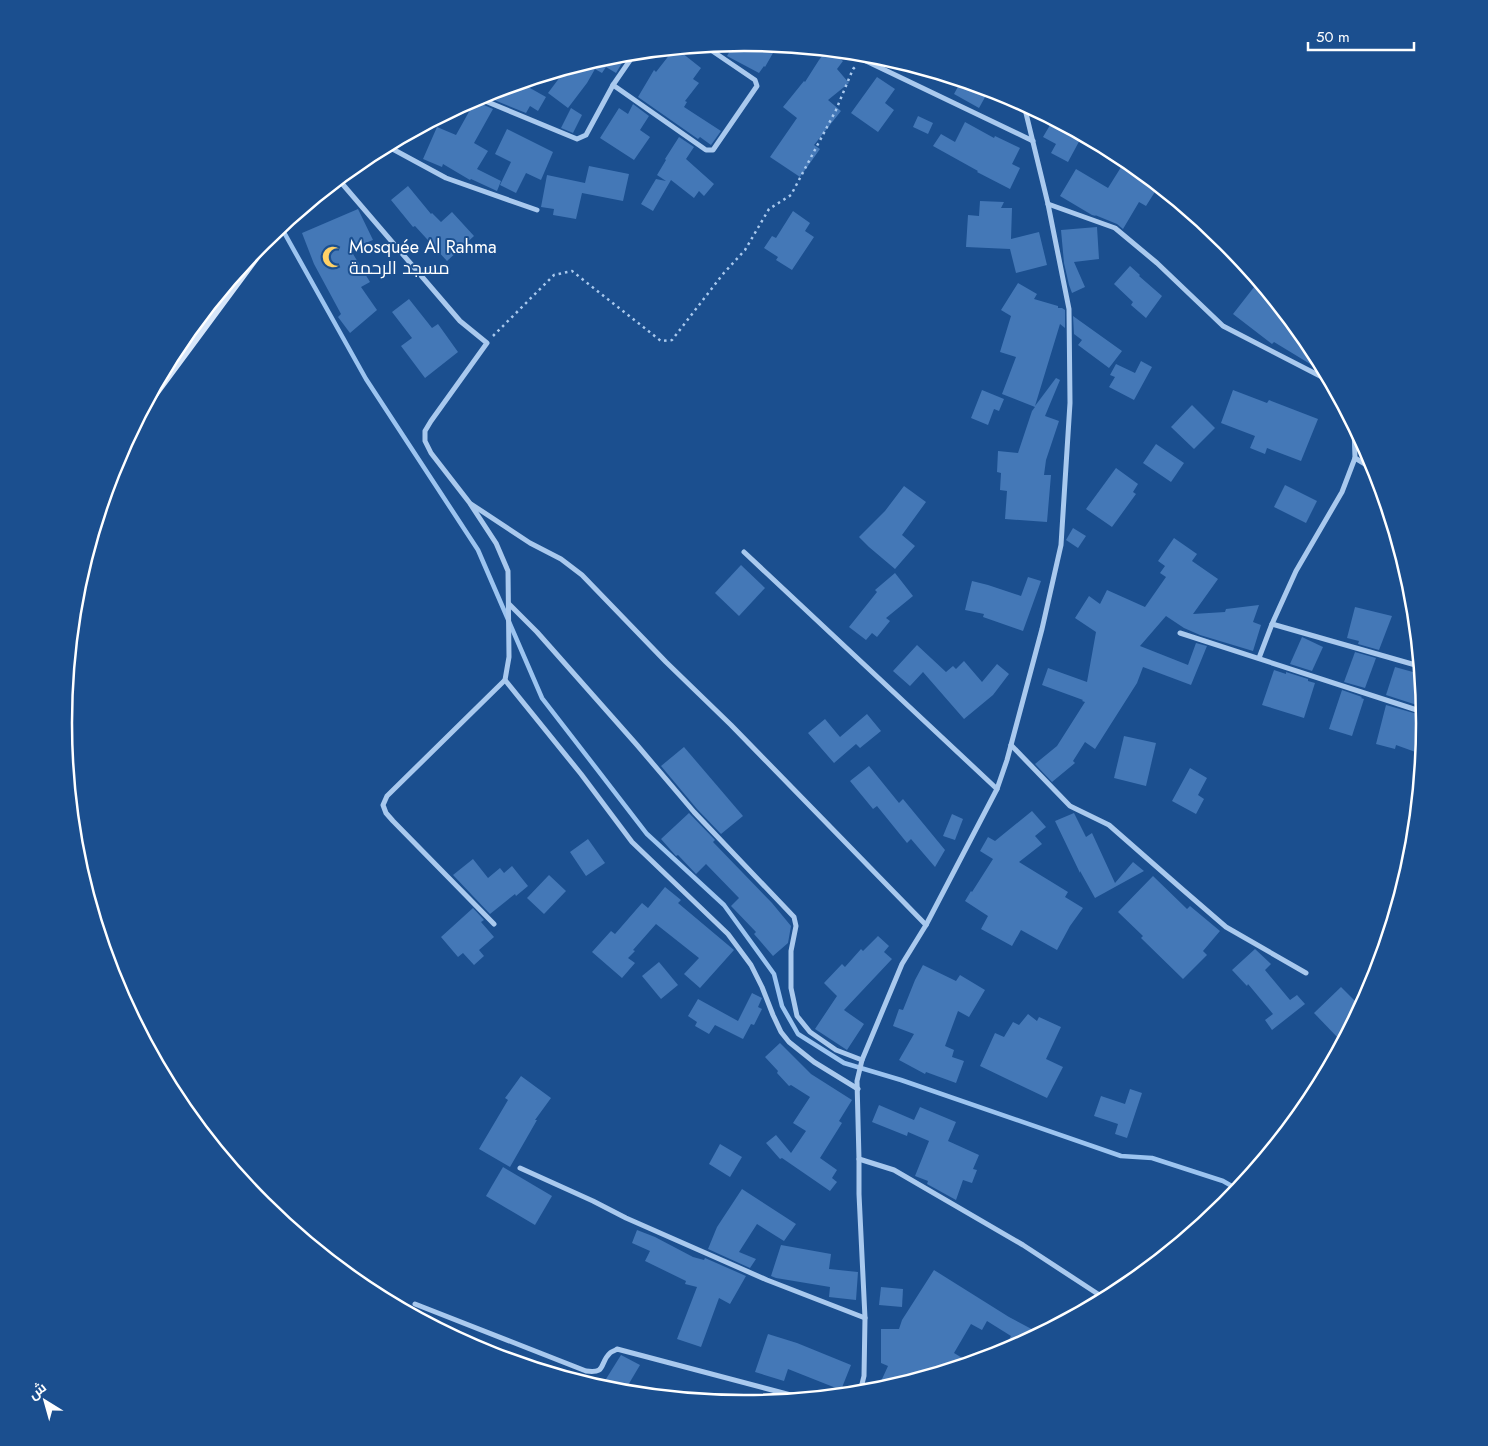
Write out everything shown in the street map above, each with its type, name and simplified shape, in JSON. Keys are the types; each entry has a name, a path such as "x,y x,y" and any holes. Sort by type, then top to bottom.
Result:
{"street":[{"path":"613,85 706,150 713,150 757,86 755,80 714,52"},
{"path":"487,102 578,139 586,135 613,85 629,61"},
{"path":"871,63 1033,141"},
{"path":"862,1384 864,1376 865,1318 859,1194 860,1160 857,1082 862,1062 902,964 926,925 997,788 1011,746 1042,628 1061,545 1070,403 1068,309 1048,204 1026,114"},
{"path":"394,150 446,178 537,210"},
{"path":"342,185 460,321 487,343 431,421 425,431 425,441 430,453 469,502 496,544 508,571 509,657 505,680 387,796 383,805 393,822 494,924"},
{"path":"1048,204 1115,228 1157,263 1222,326 1319,375"},
{"path":"1259,658 1296,571 1342,492 1355,458 1355,444"},
{"path":"1355,458 1364,463"},
{"path":"469,502 530,542 561,559 582,575 926,925"},
{"path":"744,552 997,788"},
{"path":"509,604 631,738 694,812 794,917 796,926 791,951 791,988 797,1016 810,1032 836,1050 862,1062"},
{"path":"1272,624 1413,664"},
{"path":"1180,633 1415,709"},
{"path":"505,680 581,774 632,842 728,934 751,965 781,1032 789,1042 814,1062 858,1089"},
{"path":"1011,746 1070,806 1109,825 1226,927 1306,973"},
{"path":"860,1160 894,1170 1023,1245 1098,1294"},
{"path":"520,1168 626,1218 741,1268 865,1318"},
{"path":"415,1304 586,1371 595,1372 600,1370 609,1354 617,1349 784,1393"}],"path":[{"path":"487,343 554,275 572,271 661,340 672,340 723,274 745,250 769,209 791,195 836,110 853,69 862,62"}],"building":[{"path":"730,52 773,52 759,73 727,56"},
{"path":"684,54 701,68 693,79 699,83 685,101 687,102 684,107 721,131 711,145 700,137 698,139 638,97 654,70 656,72 669,56"},
{"path":"822,56 839,58 843,61 837,69 849,83 828,100 841,111 814,145 820,149 800,177 770,157 797,118 783,107 805,82"},
{"path":"622,63 616,73 606,67 602,73 595,69 568,108 548,93 560,77 570,74"},
{"path":"877,77 895,89 885,103 894,110 878,132 851,113"},
{"path":"958,86 985,96 979,108 954,94"},
{"path":"528,87 546,97 538,111 530,106 526,113 493,100"},
{"path":"482,104 493,109 474,143 488,151 477,169 501,181 497,191 470,180 443,164 442,167 423,159 437,127 456,135 470,110"},
{"path":"633,104 649,116 640,130 650,137 634,160 600,138 619,108 628,114"},
{"path":"571,108 582,115 573,133 561,128"},
{"path":"918,116 933,123 928,134 913,127"},
{"path":"965,122 994,138 995,136 1020,148 1012,164 1020,168 1010,189 933,146 941,134 955,142"},
{"path":"1050,125 1079,141 1068,162 1051,153 1056,144 1043,137"},
{"path":"507,129 553,152 541,180 526,173 516,193 500,185 511,162 495,154"},
{"path":"679,137 694,147 686,159 714,184 704,196 699,191 694,198 671,180 653,211 641,204 656,179 666,181 657,175"},
{"path":"589,166 629,174 623,201 582,193 576,219 553,215 554,209 541,207 547,175 585,183"},
{"path":"1121,167 1155,192 1146,206 1139,202 1123,229 1117,224 1092,215 1060,196 1076,169 1108,188"},
{"path":"408,186 431,214 441,222 452,212 474,236 447,261 415,226 413,227 391,200"},
{"path":"980,201 1004,202 1001,208 1012,208 1011,239 1039,232 1047,265 1016,273 1010,249 966,247 968,215 979,216"},
{"name":"Mosquée Al Rahma مسجد الرحمة","path":"358,209 373,240 350,249 370,282 361,287 377,310 350,333 338,317 341,314 314,264 302,233"},
{"path":"793,211 810,223 805,231 814,237 792,270 776,260 778,257 764,248 772,236 776,238"},
{"path":"1097,227 1099,259 1074,262 1085,287 1072,293 1064,263 1061,230"},
{"path":"1130,266 1162,296 1146,318 1131,305 1133,302 1114,284"},
{"path":"1018,283 1037,294 1034,299 1065,310 1065,328 1060,324 1035,406 1056,378 1060,380 1045,416 1059,421 1046,460 1044,475 1051,475 1047,522 1005,519 1007,491 1000,490 1001,473 997,472 998,451 1018,453 1035,407 1002,394 1016,357 1000,352 1011,316 1001,310"},
{"path":"1254,287 1277,314 1313,365 1274,342 1272,344 1233,314"},
{"path":"409,299 432,328 438,324 458,352 425,378 401,346 412,338 392,312"},
{"path":"1073,316 1122,351 1109,368 1078,345 1082,340 1074,334"},
{"path":"1141,361 1152,367 1134,400 1109,387 1115,377 1110,375 1116,364 1135,373"},
{"path":"982,390 1004,399 999,411 994,409 988,425 971,418"},
{"path":"1233,390 1267,403 1269,400 1318,419 1301,461 1267,448 1265,454 1250,448 1255,436 1221,423"},
{"path":"1192,405 1215,428 1194,449 1171,427"},
{"path":"1156,444 1184,463 1171,482 1143,463"},
{"path":"1116,468 1138,484 1133,492 1136,494 1112,527 1086,509"},
{"path":"1285,485 1317,501 1306,523 1274,507"},
{"path":"904,486 926,502 902,535 915,546 895,569 859,537 885,511"},
{"path":"1073,528 1086,536 1078,548 1066,540"},
{"path":"1174,538 1197,554 1192,561 1218,579 1193,614 1225,612 1226,609 1259,605 1253,622 1261,625 1253,651 1200,635 1184,628 1166,616 1140,646 1188,665 1196,643 1207,646 1191,685 1143,667 1137,683 1095,749 1085,742 1073,761 1075,763 1052,782 1035,764 1057,746 1085,702 1042,685 1048,668 1087,682 1096,632 1075,618 1089,596 1100,604 1107,590 1145,607 1166,577 1160,573 1165,566 1158,561"},
{"path":"741,565 765,588 739,616 715,593"},
{"path":"895,573 913,596 886,618 890,621 877,637 872,633 866,640 849,627 877,592 875,590"},
{"path":"1028,577 1041,581 1023,631 983,617 984,614 965,610 972,581 1021,596"},
{"path":"1355,607 1392,616 1379,650 1358,644 1359,641 1347,638"},
{"path":"1302,637 1323,647 1312,671 1290,664"},
{"path":"917,645 946,672 953,666 956,669 964,661 982,682 997,664 1009,674 993,695 964,719 923,672 910,686 893,671"},
{"path":"1355,652 1376,658 1365,688 1344,682"},
{"path":"1395,667 1413,672 1415,704 1386,695"},
{"path":"1274,670 1286,674 1286,672 1315,683 1304,718 1262,705"},
{"path":"1342,690 1364,699 1352,736 1329,729"},
{"path":"1386,705 1416,714 1415,752 1396,745 1395,749 1376,744"},
{"path":"867,714 881,731 860,748 856,744 834,763 808,733 825,719 840,737"},
{"path":"1124,736 1156,743 1146,786 1114,778"},
{"path":"684,747 743,816 721,834 661,766"},
{"path":"869,766 899,803 903,799 945,850 935,867 911,839 907,843 877,806 873,809 850,781"},
{"path":"1190,768 1207,778 1198,795 1204,799 1196,814 1172,801"},
{"path":"1032,811 1046,827 1035,836 1042,844 1019,862 1068,892 1065,897 1083,908 1070,926 1057,950 1021,930 1012,946 981,929 988,916 965,901 993,859 980,851 988,837 995,841"},
{"path":"689,813 715,840 713,842 772,903 791,926 788,943 773,956 754,934 756,932 731,906 739,898 706,864 696,874 661,839"},
{"path":"1074,813 1086,837 1092,833 1115,883 1133,862 1144,871 1095,898 1080,871 1080,873 1055,821"},
{"path":"952,814 963,819 955,840 943,836"},
{"path":"588,839 605,863 586,876 570,852"},
{"path":"473,859 488,878 500,868 504,873 512,866 528,886 490,914 453,875"},
{"path":"549,875 566,891 544,914 527,898"},
{"path":"1153,876 1187,909 1190,906 1220,931 1203,951 1207,955 1183,979 1141,938 1143,936 1118,912"},
{"path":"665,887 681,900 678,903 734,950 700,988 684,974 699,958 656,924 633,950 635,951 628,958 635,963 622,978 592,952 611,931 615,934 642,903 648,908"},
{"path":"473,908 484,920 481,922 494,937 479,950 484,956 474,965 463,953 458,957 441,937"},
{"path":"878,936 889,946 884,952 892,959 844,1010 864,1024 847,1050 815,1029 837,996 824,983 842,964 845,967 861,949 863,951"},
{"path":"1255,949 1271,964 1265,970 1290,1000 1297,995 1305,1004 1272,1030 1265,1020 1273,1014 1248,984 1247,986 1232,970"},
{"path":"659,962 678,985 661,999 642,976"},
{"path":"923,965 956,981 960,975 985,990 969,1017 958,1011 945,1046 954,1050 952,1057 964,1061 956,1083 926,1072 925,1074 899,1060 914,1034 893,1026 899,1009 903,1010"},
{"path":"1341,987 1355,1001 1337,1037 1314,1013"},
{"path":"752,993 762,998 758,1007 762,1009 754,1025 751,1024 743,1039 715,1025 709,1034 695,1026 697,1022 688,1016 698,999 738,1021"},
{"path":"1028,1014 1037,1021 1039,1017 1061,1027 1046,1059 1063,1067 1047,1098 980,1066 995,1033 1004,1037 1013,1022 1019,1025"},
{"path":"780,1043 811,1074 852,1100 839,1121 842,1123 820,1158 837,1170 832,1178 837,1182 830,1191 782,1158 780,1159 766,1143 776,1135 791,1153 806,1131 793,1123 810,1097 791,1085 789,1086 765,1057"},
{"path":"521,1076 551,1098 535,1120 537,1120 510,1167 479,1149 508,1100 505,1098"},
{"path":"1130,1089 1142,1093 1127,1138 1115,1134 1118,1124 1094,1116 1101,1096 1125,1104"},
{"path":"879,1105 914,1120 920,1107 956,1122 948,1141 979,1155 973,1169 977,1170 972,1183 963,1180 956,1200 927,1184 928,1181 915,1176 929,1141 908,1132 907,1136 872,1122"},
{"path":"720,1144 742,1157 730,1177 709,1164"},
{"path":"503,1167 552,1196 535,1225 486,1196"},
{"path":"742,1189 796,1224 784,1241 757,1224 739,1252 756,1259 750,1268 708,1249 717,1227"},
{"path":"637,1230 655,1237 693,1257 704,1260 705,1258 746,1276 730,1304 719,1298 701,1347 677,1339 697,1287 685,1284 686,1281 645,1261 650,1251 632,1243"},
{"path":"781,1245 831,1254 829,1269 858,1272 856,1300 829,1297 830,1287 771,1276"},
{"path":"934,1270 1032,1329 1009,1340 1011,1336 987,1321 982,1330 971,1324 954,1353 962,1358 918,1372 881,1381 888,1366 881,1363 881,1329 899,1329 902,1320"},
{"path":"881,1287 903,1289 902,1307 879,1305"},
{"path":"768,1334 797,1343 851,1365 842,1387 837,1388 788,1369 784,1381 755,1372"},
{"path":"621,1355 640,1365 628,1385 605,1380"}],"waterway":[{"path":"285,233 366,379 478,550 542,698 647,834 724,905 774,974 782,1006 798,1034 844,1063 901,1080 1121,1156 1152,1158 1223,1181 1231,1185"}],"place":[{"name":"Mosquée Al Rahma مسجد الرحمة","path":"333,257"}]}
